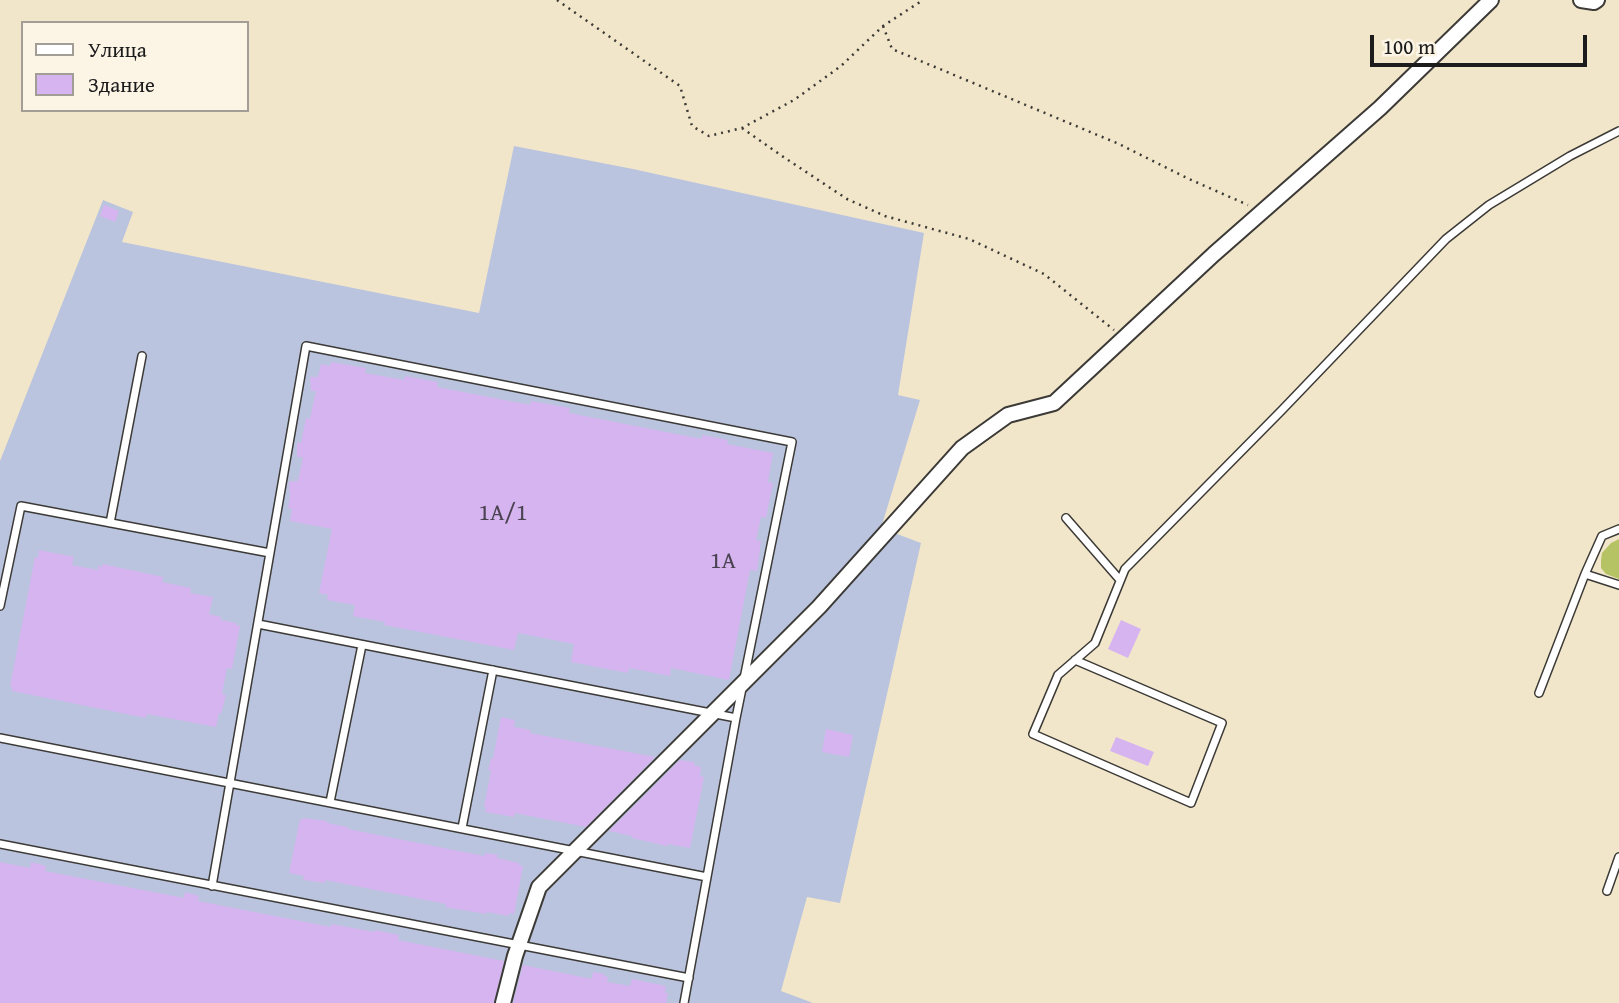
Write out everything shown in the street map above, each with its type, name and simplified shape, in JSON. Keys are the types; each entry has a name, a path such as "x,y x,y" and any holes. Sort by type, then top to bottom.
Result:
{"street":[{"path":"503,1003 538,887 819,607 962,448 1008,415 1054,403 1214,254 1380,108 1491,0"},
{"path":"1581,0 1597,0"}],"lane":[{"path":"1075,660 1222,723 1191,803 1033,734 1058,675 1075,660 1095,643 1125,569 1446,239 1489,205 1570,156 1619,131"},
{"path":"212,886 306,346 792,442 736,718 684,1003"},
{"path":"110,523 142,356"},
{"path":"0,606 21,506 270,553"},
{"path":"1066,518 1120,580"},
{"path":"1539,693 1602,536 1619,529"},
{"path":"1585,574 1619,585"},
{"path":"258,624 736,718"},
{"path":"330,802 362,645"},
{"path":"462,828 494,670"},
{"path":"0,738 707,877"},
{"path":"0,844 689,978"},
{"path":"1606,891 1619,857"}],"path":[{"path":"557,0 680,86 692,126 709,136 742,128 794,100 841,66 883,26 923,0"},
{"path":"883,26 892,49 1119,144 1262,212"},
{"path":"742,128 847,199 885,216 969,239 1044,274 1125,338"}],"shaded area":[{"path":"514,146 633,169 924,233 898,395 920,400 881,528 921,543 840,903 807,897 781,991 813,1003 0,1003 0,461 103,200 133,212 122,242 479,313"}],"green space":[{"path":"1619,539 1619,579 1606,574 1601,568 1601,560 1602,553"}],"building":[{"path":"104,205 119,211 115,222 100,216"},
{"path":"331,362 366,368 365,373 404,380 405,376 438,382 437,387 530,405 531,401 570,408 569,413 702,439 702,435 728,440 727,444 773,453 768,482 773,483 766,518 761,517 756,540 761,541 757,571 750,570 729,680 671,668 670,676 629,668 628,673 571,662 574,644 518,633 514,650 384,625 385,622 353,616 355,605 327,600 328,595 319,593 332,529 290,521 292,509 288,508 289,482 298,481 303,457 297,457 297,443 301,443 306,418 310,419 316,391 311,391 310,377 318,377 321,364 330,366"},
{"path":"39,550 74,557 72,565 98,570 98,566 102,567 103,564 163,577 162,582 191,588 190,593 213,597 209,614 240,626 232,669 227,668 222,694 226,695 216,727 147,714 146,718 12,691 10,687 35,557 38,558"},
{"path":"1121,620 1141,629 1128,658 1108,649"},
{"path":"501,717 515,720 514,727 531,730 530,733 655,757 586,827 515,813 514,817 485,812 491,771 488,770 493,759"},
{"path":"826,729 853,735 849,757 822,752"},
{"path":"1116,737 1154,752 1148,766 1110,751"},
{"path":"680,760 694,762 694,765 701,767 700,776 704,777 690,848 667,846 609,831"},
{"path":"300,819 484,856 485,853 498,855 497,858 519,863 523,866 514,914 486,914 325,880 325,883 303,880 304,876 289,873"},
{"path":"0,862 30,868 31,862 46,866 45,871 184,898 185,892 199,896 198,901 331,927 331,924 375,930 399,935 398,940 504,961 494,1003 0,1003"},
{"path":"523,965 592,979 593,972 604,974 608,977 607,982 630,986 632,979 666,986 666,1003 513,1003"}]}
